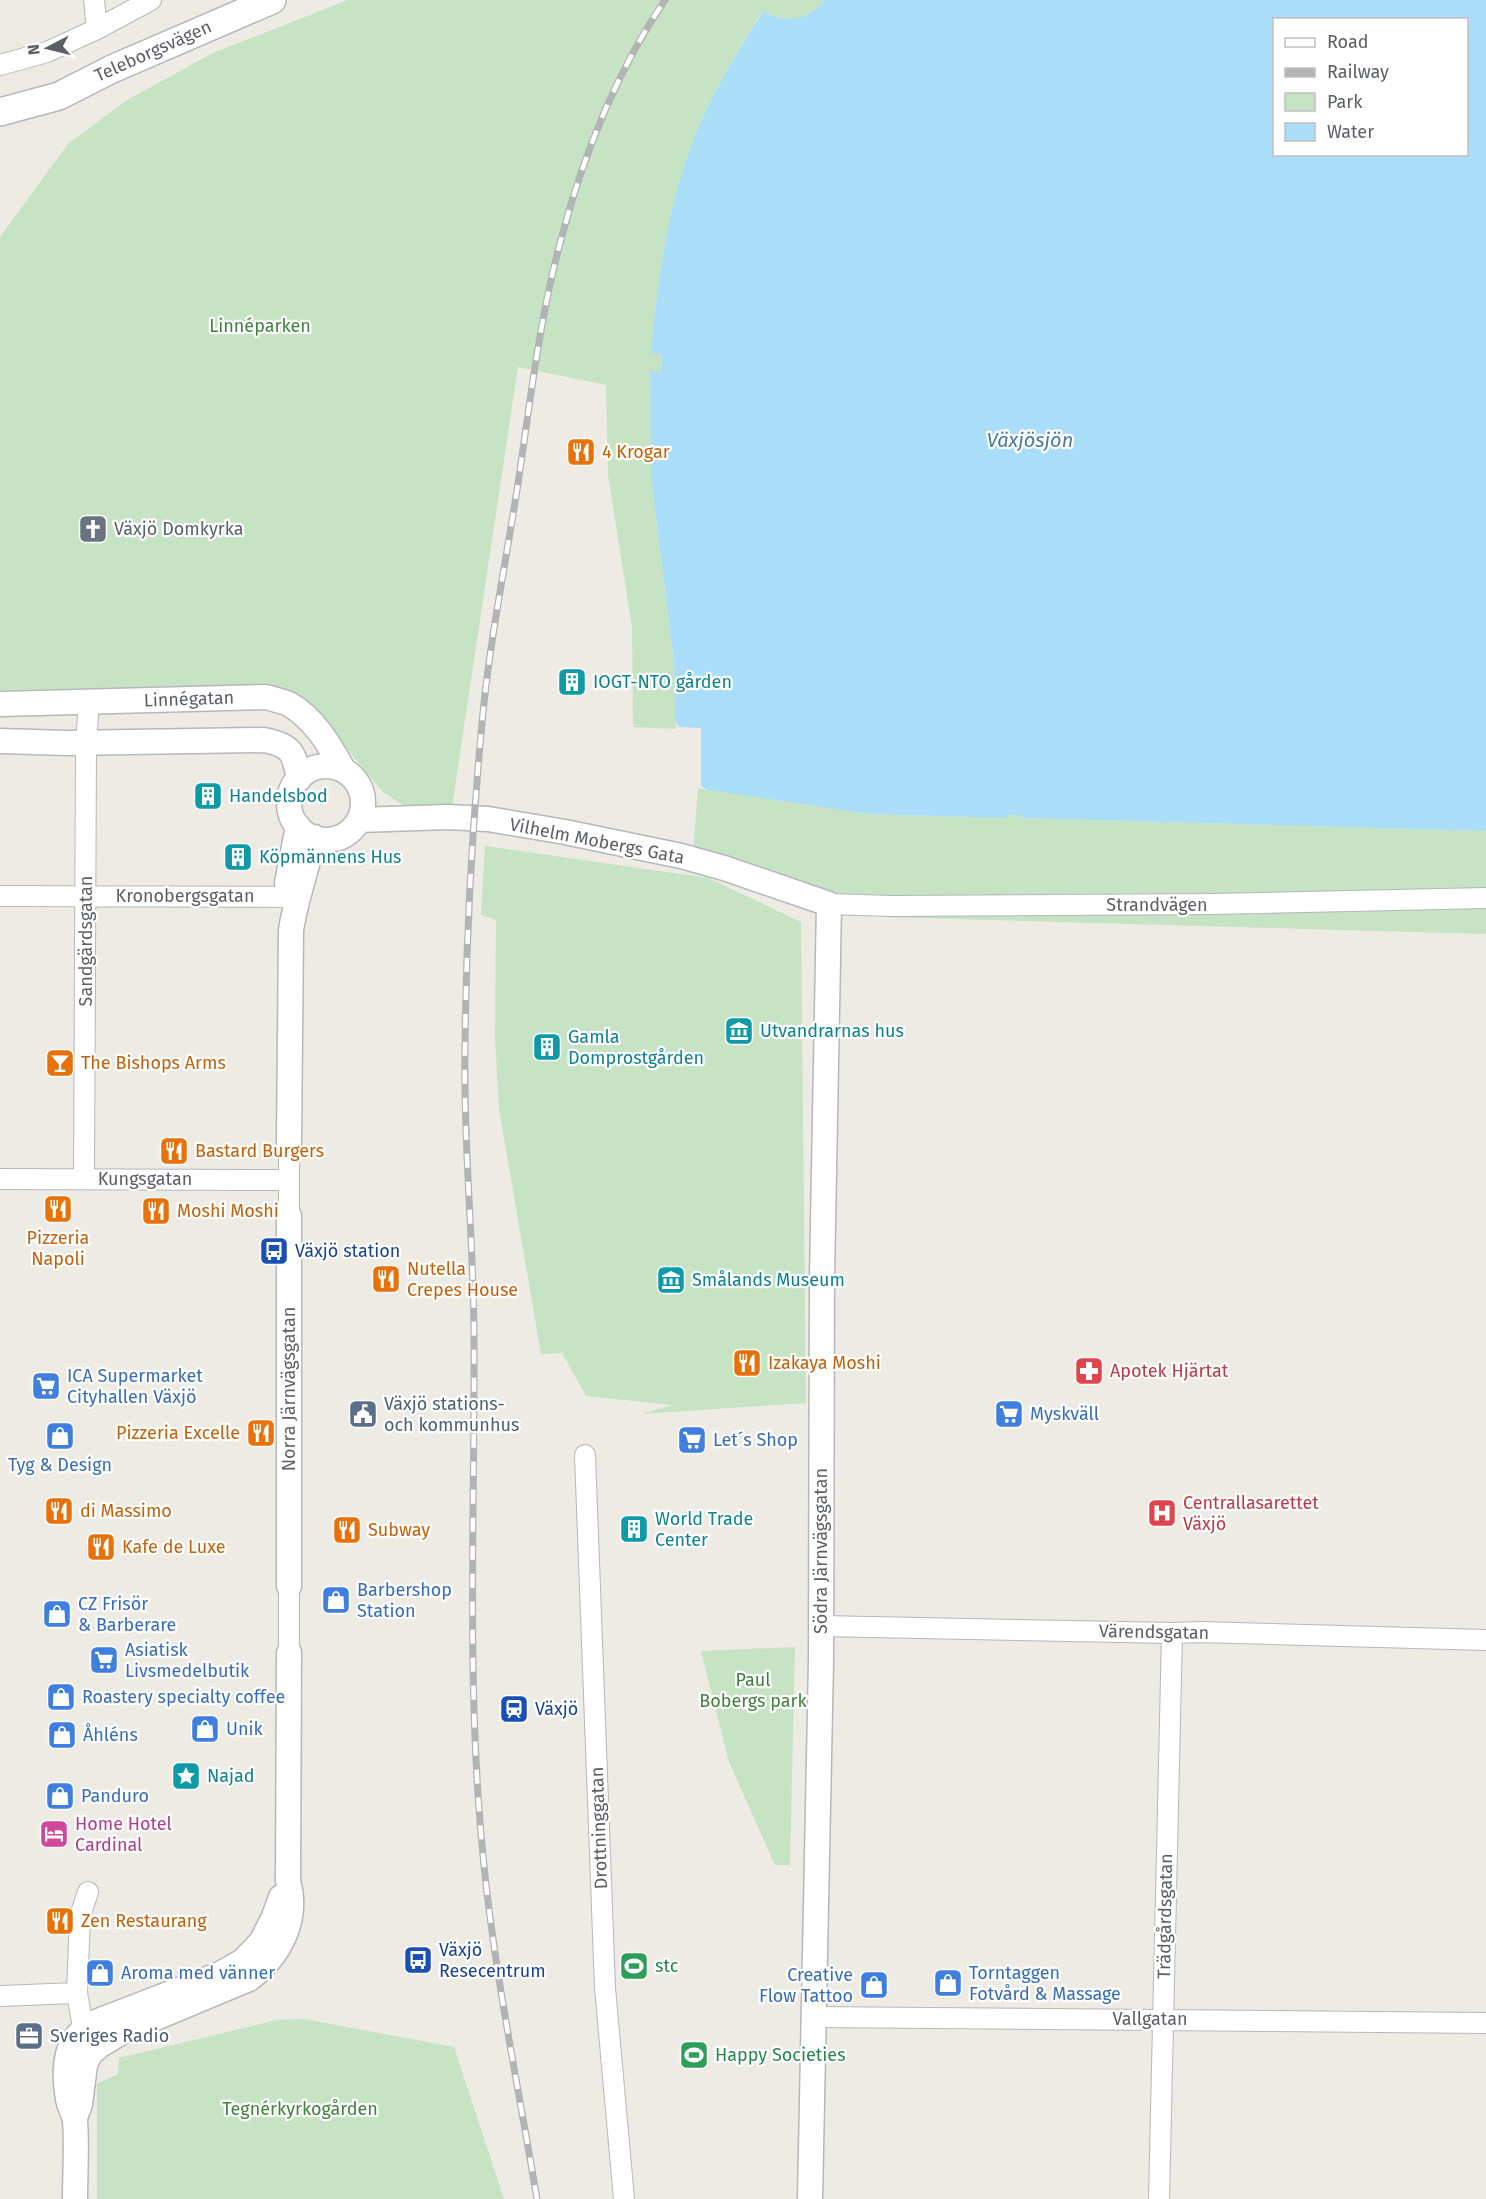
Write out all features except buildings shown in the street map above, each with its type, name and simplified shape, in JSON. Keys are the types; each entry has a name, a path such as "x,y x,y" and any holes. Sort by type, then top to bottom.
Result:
{"main road":[{"name":"Teleborgsvägen","path":"0,112 59,96 111,69 272,0"}],"street":[{"path":"94,0 97,29"},
{"path":"0,65 47,52 151,0"},
{"name":"Linnégatan","path":"0,704 266,697 288,703 300,712 329,745 344,771"},
{"name":"Sandgärdsgatan","path":"84,1179 89,703"},
{"path":"0,741 87,743 264,740 282,743 290,750 295,760 298,779"},
{"path":"329,767 344,771 353,778 362,795 363,807 359,820 350,831 341,837 326,840 306,832 292,816 290,806 293,788 298,779 318,768 329,767"},
{"name":"Vilhelm Mobergs Gata","path":"359,820 488,819 557,831 681,856 724,868 829,904"},
{"name":"Norra Järnvägsgatan","path":"91,2037 114,2014 220,1974 243,1961 261,1942 268,1930 288,1881 289,1143 291,930 297,897 287,883 306,832"},
{"name":"Kronobergsgatan","path":"0,896 275,895 297,897"},
{"name":"Strandvägen","path":"829,904 891,906 1214,904 1486,898"},
{"name":"Södra Järnvägsgatan","path":"810,2199 821,1626 822,1277 829,904"},
{"name":"Kungsgatan","path":"0,1179 289,1180"},
{"name":"Drottninggatan","path":"585,1455 605,1988 624,2199"},
{"name":"Värendsgatan","path":"821,1626 1200,1632 1486,1640"},
{"name":"Trädgårdsgatan","path":"1159,2199 1172,1633"},
{"path":"75,2199 75,2118 80,2104 85,2065 90,2054 91,2037 77,1994 80,1916 88,1892"},
{"path":"0,1996 77,1994"},
{"name":"Vallgatan","path":"813,2017 1486,2022"}],"green space":[{"name":"Linnéparken","path":"348,0 824,0 810,13 796,19 780,18 762,11 721,80 700,124 681,179 668,236 651,352 662,353 661,372 650,372 651,476 674,662 676,729 633,727 632,627 608,475 606,385 518,367 452,807 404,806 382,791 320,717 246,686 0,690 0,237 68,144 127,100 213,53"},
{"path":"698,788 869,814 1004,818 1008,815 1022,815 1022,818 1486,831 1486,934 882,917 829,903 693,854"},
{"path":"485,846 708,878 801,922 806,1403 641,1414 673,1405 586,1396 562,1353 541,1354 499,1109 495,1039 496,920 481,915"},
{"name":"Paul Bobergs park","path":"795,1647 790,1865 775,1865 729,1762 701,1651"},
{"name":"Tegnérkyrkogården","path":"304,2019 454,2047 504,2199 97,2199 97,2084 118,2074 119,2058 277,2020"}],"water":[{"name":"Växjösjön","path":"824,0 1486,0 1486,831 1022,818 1021,815 1008,815 1004,818 869,814 708,790 701,786 701,728 679,727 675,721 674,662 651,476 650,371 661,372 662,354 651,353 661,265 673,207 689,151 721,80 737,52 763,11 788,19 811,12"}],"railway":[{"path":"537,2199 493,1942 478,1791 472,1598 474,1303 465,1084 472,844 489,665 536,362 554,267 581,174 604,114 632,55 665,0"}],"place":[{"name":"4 Krogar","path":"581,452"},
{"name":"Växjö Domkyrka","path":"93,529"},
{"name":"IOGT-NTO gården","path":"572,682"},
{"name":"Handelsbod","path":"208,796"},
{"name":"Köpmännens Hus","path":"238,857"},
{"name":"Utvandrarnas hus","path":"739,1031"},
{"name":"Gamla Domprostgården","path":"547,1047"},
{"name":"The Bishops Arms","path":"60,1063"},
{"name":"Bastard Burgers","path":"174,1151"},
{"name":"Pizzeria Napoli","path":"58,1209"},
{"name":"Moshi Moshi","path":"156,1211"},
{"name":"Växjö station","path":"274,1251"},
{"name":"Nutella Crepes House","path":"386,1279"},
{"name":"Smålands Museum","path":"671,1280"},
{"name":"Izakaya Moshi","path":"747,1363"},
{"name":"Apotek Hjärtat","path":"1089,1371"},
{"name":"ICA Supermarket Cityhallen Växjö","path":"46,1386"},
{"name":"Växjö stations- och kommunhus","path":"363,1414"},
{"name":"Myskväll","path":"1009,1414"},
{"name":"Pizzeria Excelle","path":"261,1433"},
{"name":"Tyg & Design","path":"60,1436"},
{"name":"Let´s Shop","path":"692,1440"},
{"name":"di Massimo","path":"59,1511"},
{"name":"Centrallasarettet Växjö","path":"1162,1513"},
{"name":"World Trade Center","path":"634,1529"},
{"name":"Subway","path":"347,1530"},
{"name":"Kafe de Luxe","path":"101,1547"},
{"name":"Barbershop Station","path":"336,1600"},
{"name":"CZ Frisör & Barberare","path":"57,1614"},
{"name":"Asiatisk Livsmedelbutik","path":"104,1660"},
{"name":"Roastery specialty coffee","path":"61,1697"},
{"name":"Växjö","path":"514,1709"},
{"name":"Unik","path":"205,1729"},
{"name":"Åhléns","path":"62,1735"},
{"name":"Najad","path":"186,1776"},
{"name":"Panduro","path":"60,1796"},
{"name":"Home Hotel Cardinal","path":"54,1834"},
{"name":"Zen Restaurang","path":"60,1921"},
{"name":"Växjö Resecentrum","path":"418,1960"},
{"name":"stc","path":"634,1966"},
{"name":"Aroma med vänner","path":"100,1973"},
{"name":"Torntaggen Fotvård & Massage","path":"948,1983"},
{"name":"Creative Flow Tattoo","path":"874,1985"},
{"name":"Sveriges Radio","path":"29,2036"},
{"name":"Happy Societies","path":"694,2055"}]}
